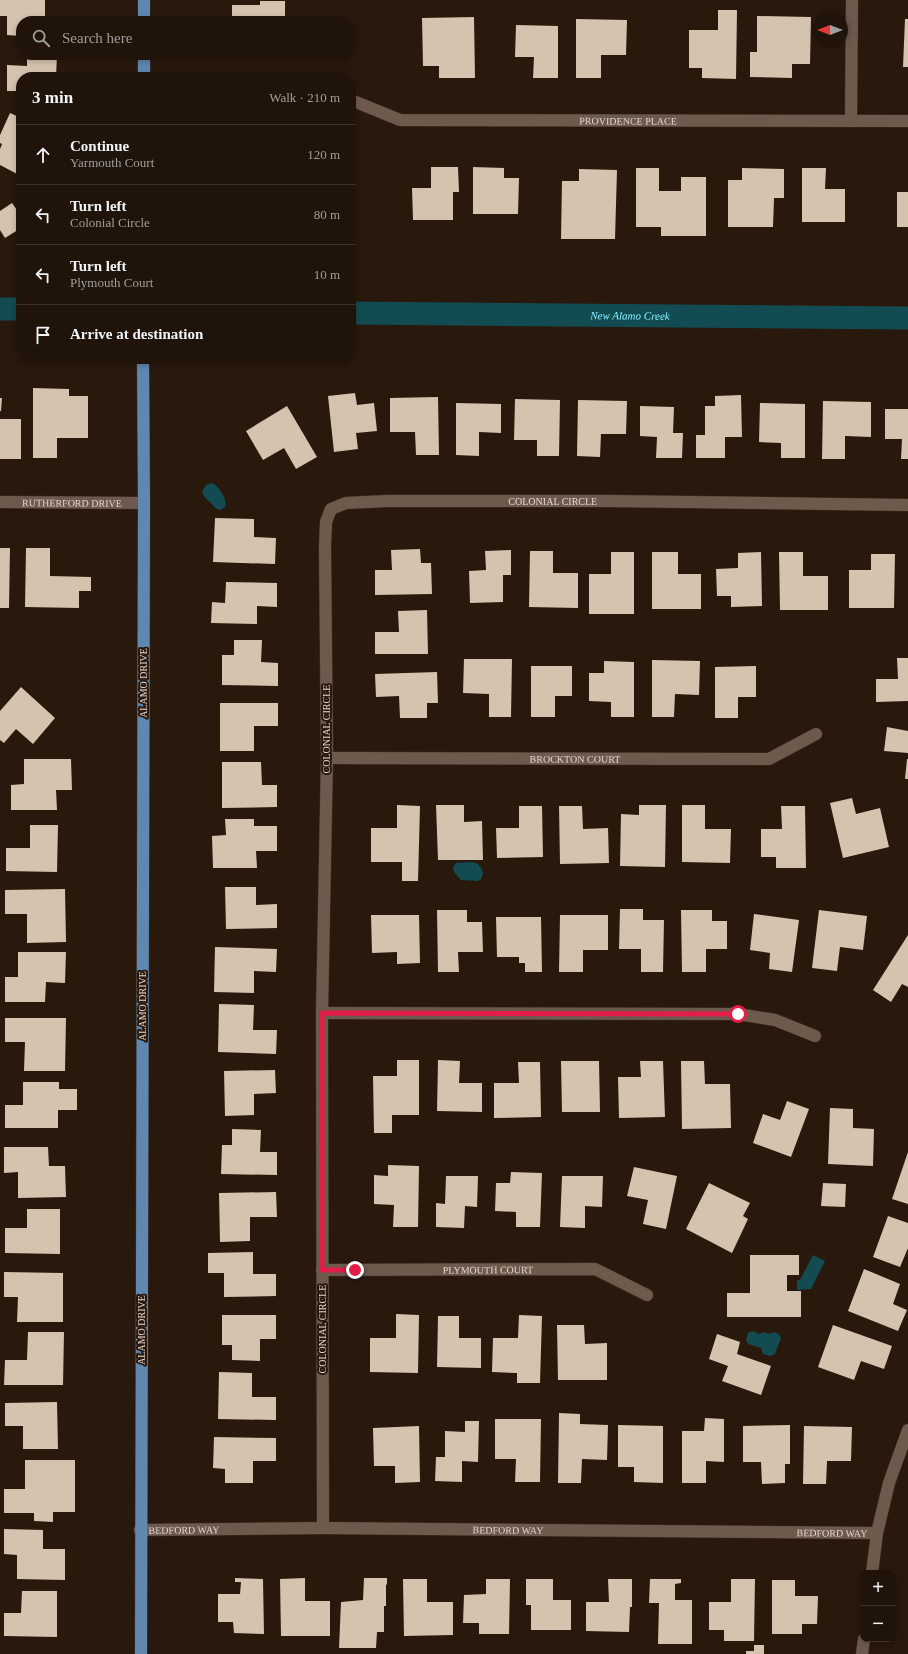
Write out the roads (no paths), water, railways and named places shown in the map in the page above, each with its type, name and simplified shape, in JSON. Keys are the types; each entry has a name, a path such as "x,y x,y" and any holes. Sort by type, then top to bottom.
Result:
{"main road":[{"path":"144,0 144,16"},
{"path":"144,60 144,72"},
{"name":"ALAMO DRIVE","path":"141,1654 143,364"}],"street":[{"path":"851,121 852,0"},
{"name":"PROVIDENCE PLACE","path":"356,102 400,120 908,121"},
{"name":"COLONIAL CIRCLE","path":"323,1528 322,1013 327,758 326,522 331,509 346,503 387,501 610,501 908,506"},
{"name":"RUTHERFORD DRIVE","path":"0,502 144,503"},
{"name":"BROCKTON COURT","path":"327,758 769,760 816,734"},
{"path":"322,1013 738,1014 775,1020 815,1036"},
{"name":"PLYMOUTH COURT","path":"322,1270 595,1269 647,1295"},
{"path":"872,1570 877,1533 889,1483 908,1430"},
{"name":"BEDFORD WAY","path":"140,1530 323,1528 877,1533"},
{"path":"862,1654 864,1642"}],"water":[{"path":"212,483 220,490 224,497 226,504 225,507 220,510 215,508 202,492 206,485"},
{"path":"472,862 478,864 481,869 483,873 481,879 478,881 461,880 454,872 453,867 456,863"},
{"path":"813,1255 825,1261 811,1289 797,1290 797,1280 800,1280"},
{"path":"752,1331 759,1334 763,1332 770,1334 774,1332 779,1334 781,1338 775,1354 770,1356 763,1354 761,1348 748,1344 746,1340 748,1333"}],"waterway":[{"name":"New Alamo Creek","path":"0,309 16,309"},
{"name":"New Alamo Creek","path":"356,313 908,318"}]}
